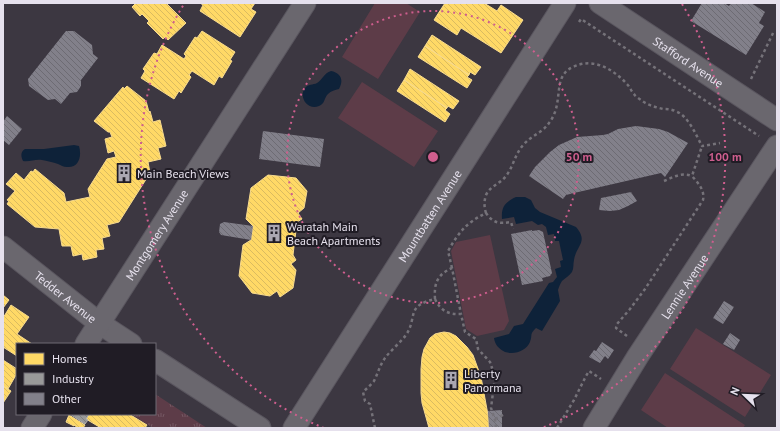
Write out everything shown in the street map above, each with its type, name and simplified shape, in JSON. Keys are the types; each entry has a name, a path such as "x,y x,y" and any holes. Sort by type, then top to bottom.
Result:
{"street":[{"name":"Montgomery Avenue","path":"87,343 305,3"},
{"name":"Mountbatten Avenue","path":"294,428 565,3"},
{"name":"Stafford Avenue","path":"600,3 777,120"},
{"name":"Lennie Avenue","path":"594,428 638,356 777,146"},
{"name":"Tedder Avenue","path":"3,247 99,323 129,343"},
{"path":"156,361 260,428"},
{"path":"32,428 40,415"}],"path":[{"path":"576,26 581,19 759,136 755,142"},
{"path":"742,96 774,31"},
{"path":"513,228 511,222 499,223 493,220 486,213 484,207 489,190 505,177 516,155 526,142 545,129 556,109 559,86 564,75 572,67 583,63 595,64 607,68 628,85 634,94 651,106 674,110 680,113 692,127 702,146 692,176"},
{"path":"702,146 720,143"},
{"path":"626,342 630,337 616,328 617,324 645,289 703,200 704,196 699,183 692,176 681,175 664,181"},
{"path":"486,213 468,223 461,230 448,251 465,332 476,339 478,349 490,362 495,377 491,408 496,428"},
{"path":"452,268 440,275 435,287 435,299 437,304 442,309 454,314 461,314"},
{"path":"375,428 370,404 366,401 363,392 375,380 379,368 385,358 406,334 409,329 414,310 421,304 435,299"},
{"path":"557,428 589,372 603,380"},
{"path":"495,420 505,414"}],"green space":[{"path":"375,3 406,3 420,12 378,79 342,57"},
{"path":"362,82 438,131 414,167 338,118"},
{"path":"490,235 509,321 504,330 477,336 466,329 451,251 456,242"},
{"path":"696,328 771,375 745,417 670,369"},
{"path":"665,373 745,425 743,428 668,428 641,410"},
{"path":"156,395 207,428 153,428 133,415 156,415"}],"water":[{"path":"331,71 337,73 341,77 341,86 339,89 328,94 321,105 311,107 303,99 303,92 305,88 309,85 317,83"},
{"path":"74,145 79,146 80,157 79,161 71,167 64,167 42,160 23,161 21,155 25,149 44,149"},
{"path":"516,197 525,197 531,200 535,208 540,212 576,227 580,232 582,240 575,255 572,272 562,281 558,290 560,301 542,331 536,328 532,333 530,342 526,348 520,352 509,353 501,350 496,345 494,338 509,334 514,326 523,324 549,283 553,282 557,277 555,269 561,267 560,261 563,260 559,241 555,241 554,234 548,235 546,227 542,224 538,225 532,221 516,224 514,217 502,219 504,205"}],"building: Homes":[{"path":"134,3 166,3 186,23 168,40 165,37 163,39 147,23 149,21 142,14 140,16 132,7 135,4"},
{"path":"200,3 255,3 251,9 256,12 240,37 200,11 203,5"},
{"path":"445,3 484,3 497,11 501,5 523,20 501,53 461,28 457,35 434,20"},
{"path":"202,31 235,52 230,60 232,61 222,78 219,76 214,85 192,71 189,75 191,77 181,93 179,91 174,99 141,78 145,71 143,69 154,53 157,54 162,45 184,59 186,56 184,54 195,37 197,38"},
{"path":"432,35 481,67 475,75 470,72 469,75 425,46"},
{"path":"425,46 469,75 467,77 472,80 467,88 418,57"},
{"path":"410,69 459,101 453,109 448,106 447,108 404,80"},
{"path":"404,80 447,108 445,110 450,114 445,122 397,91"},
{"name":"Main Beach Views","path":"127,86 146,101 153,122 160,120 166,146 158,148 161,159 148,162 150,173 119,222 107,225 110,236 102,238 104,249 96,250 97,257 83,260 82,254 73,256 71,246 62,246 59,229 35,227 7,204 9,201 7,200 15,191 6,184 16,173 24,180 31,171 33,172 35,169 64,193 66,202 90,197 88,189 107,159 116,157 114,151 108,153 105,139 112,137 110,132 94,121 123,87 124,89"},
{"name":"Waratah Main Beach Apartments","path":"268,175 296,178 307,191 304,208 298,213 302,219 297,222 293,255 296,260 291,264 296,270 293,288 280,297 277,291 270,296 252,293 239,276 243,245 251,240 253,226 246,219 251,188"},
{"path":"3,295 9,300 3,308"},
{"path":"11,305 29,317 17,334 30,343 16,343 16,355 3,347 3,318"},
{"name":"Liberty Panormana","path":"444,332 456,336 473,355 481,377 489,428 429,428 422,403 421,393 422,357 424,349 430,338 435,334"},
{"path":"3,360 16,368 16,375 8,389 3,386"},
{"path":"3,386 11,391 3,403"},
{"path":"69,415 85,425 83,428 78,428 66,422"},
{"path":"88,415 131,415 147,425 145,428 101,428 86,419"}],"building: Industry":[{"path":"72,415 88,415 86,419 88,420 85,424"}],"building: Other":[{"path":"702,3 724,3 729,6 731,3 751,3 765,12 759,23 764,26 746,55 691,21"},
{"path":"66,31 74,31 92,45 93,54 98,58 81,80 81,86 77,92 70,93 61,104 55,99 48,100 29,86 28,79"},
{"path":"7,116 22,129 9,145 3,140 3,122"},
{"path":"636,126 659,129 668,132 688,143 665,177 661,173 566,195 563,199 529,176 535,167 559,145 577,137 603,135 618,129"},
{"path":"263,131 324,139 320,167 259,159"},
{"path":"631,192 637,201 619,210 599,210 601,198"},
{"path":"224,222 253,226 251,240 221,235 219,232 220,224"},
{"path":"539,230 543,232 552,273 550,276 542,278 543,281 522,285 511,234"},
{"path":"724,301 734,307 723,324 713,318"},
{"path":"730,333 740,340 734,350 723,344"},
{"path":"602,342 614,350 608,359 605,356 600,363 589,357 594,350 596,351"},
{"path":"502,410 502,428 489,428 488,411"}],"place":[{"name":"Main Beach Views","path":"124,173"},
{"name":"Waratah Main Beach Apartments","path":"274,233"},
{"name":"Liberty Panormana","path":"451,380"}]}
